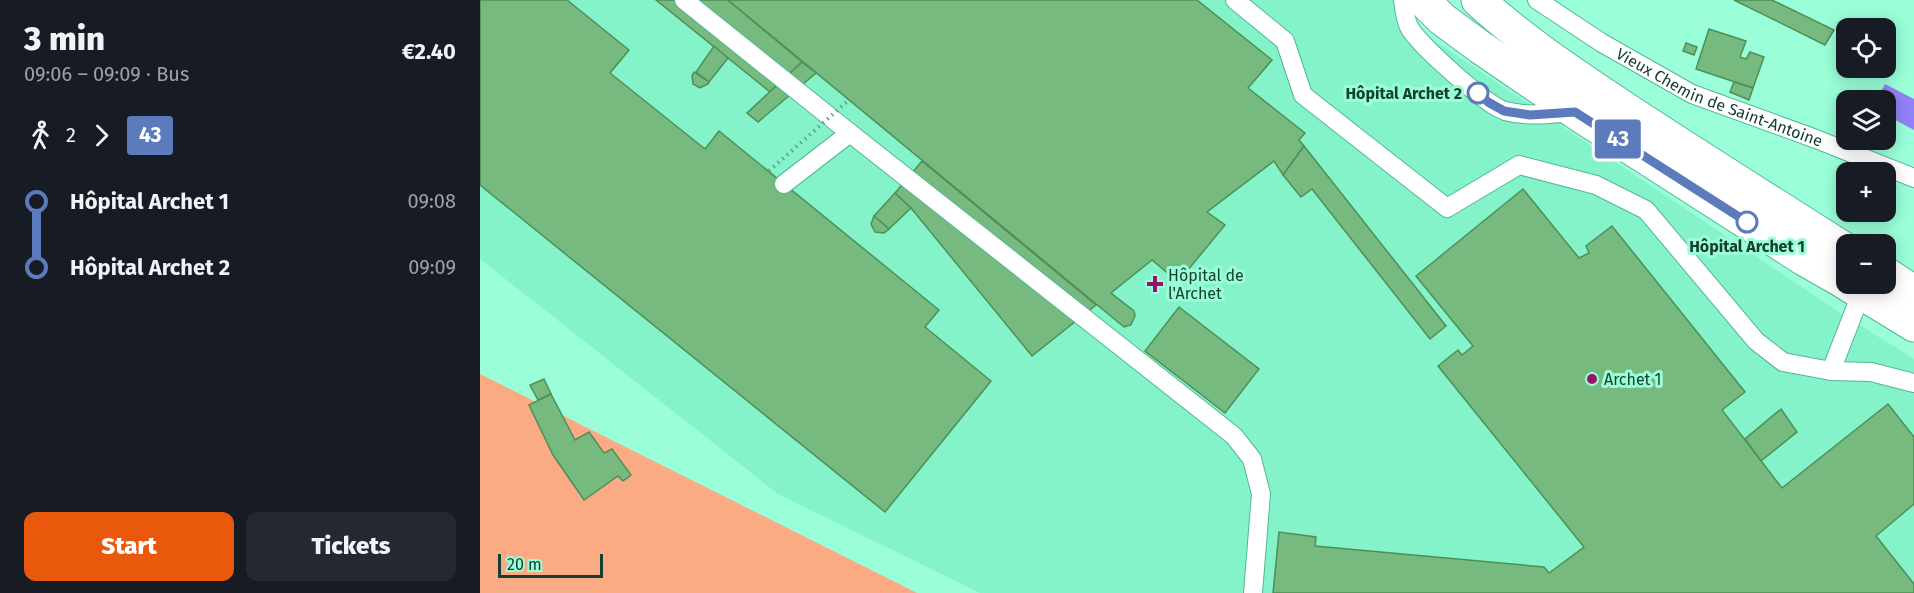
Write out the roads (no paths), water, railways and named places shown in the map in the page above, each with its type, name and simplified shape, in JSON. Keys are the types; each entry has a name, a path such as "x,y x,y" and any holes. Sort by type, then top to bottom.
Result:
{"street":[{"path":"1423,0 1442,19 1575,112 1736,216 1836,270"},
{"path":"1478,0 1549,58 1836,244"},
{"path":"1896,289 1914,292"},
{"path":"1875,294 1914,325"}],"lane":[{"path":"684,0 1234,436 1252,459 1261,494 1253,593"},
{"path":"1235,0 1285,41 1304,95 1448,208 1519,165 1596,185 1646,210 1756,341 1783,362 1831,371 1871,372 1914,383"},
{"path":"1403,0 1408,25 1420,43 1488,102 1504,111 1530,115 1575,112"},
{"name":"Vieux Chemin de Saint-Antoine","path":"1537,0 1602,43 1692,94 1914,178"},
{"path":"784,184 850,133"},
{"path":"1831,371 1857,294"}],"place":[{"name":"Hôpital Archet 2","path":"1478,93"},
{"name":"Hôpital Archet 1","path":"1747,222"},
{"name":"Hôpital de l'Archet","path":"1155,284"},
{"name":"Archet 1","path":"1592,379"}]}
